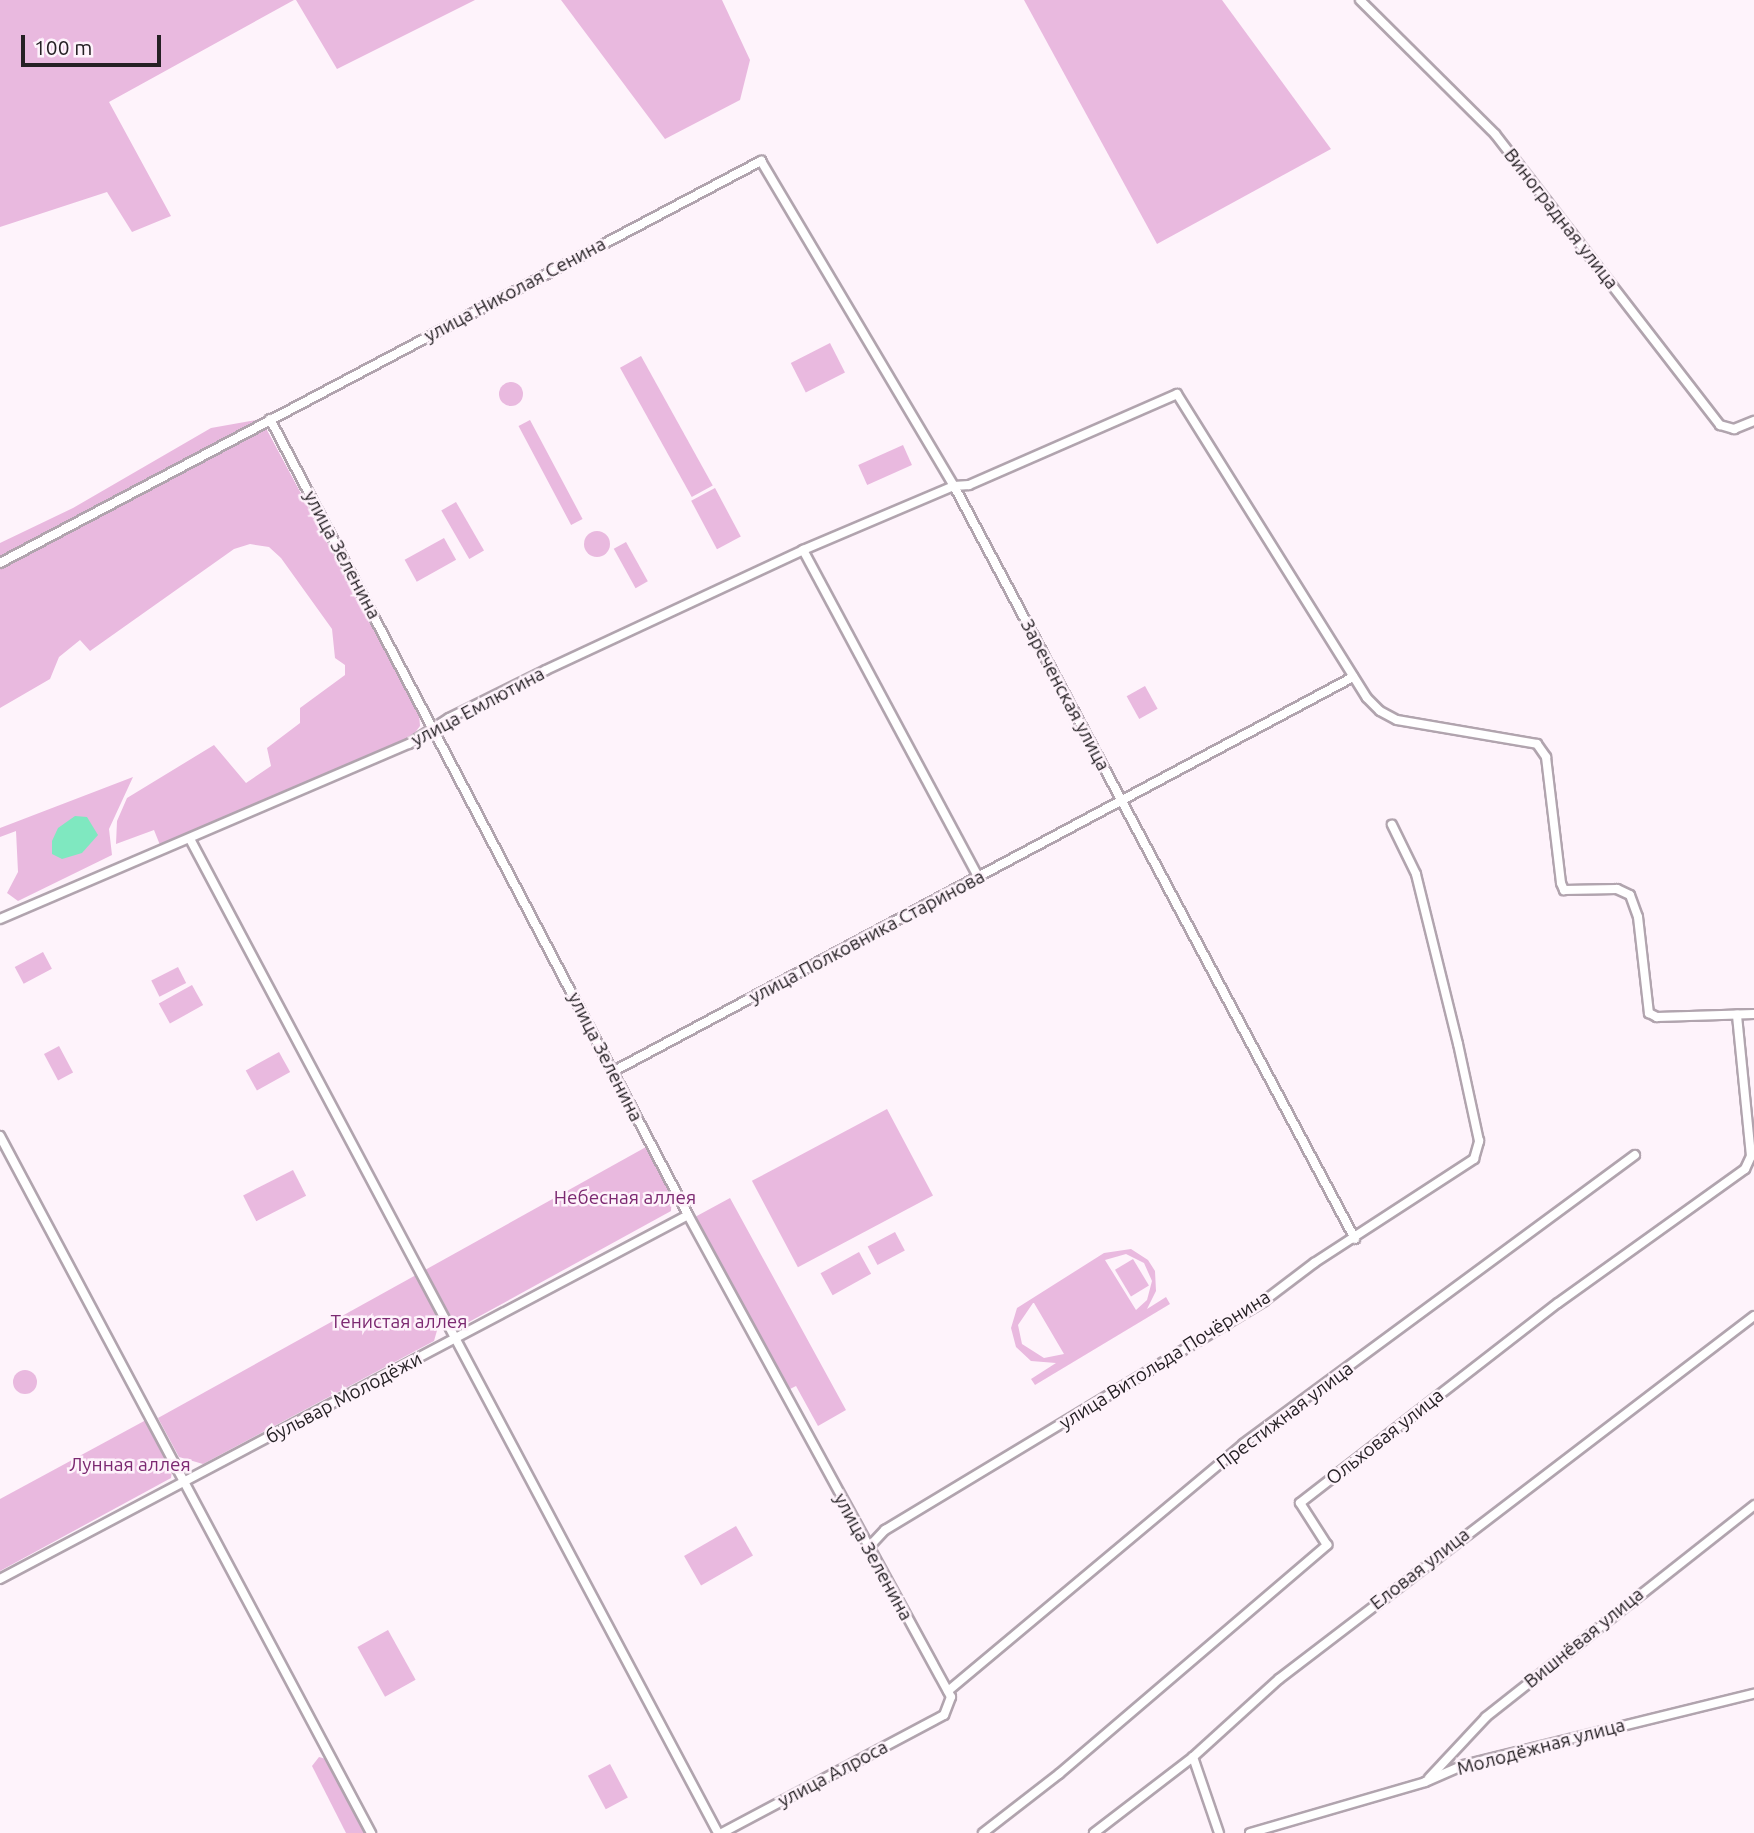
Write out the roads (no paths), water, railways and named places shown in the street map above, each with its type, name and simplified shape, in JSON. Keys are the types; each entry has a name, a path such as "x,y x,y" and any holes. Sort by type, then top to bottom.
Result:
{"street":[{"name":"Виноградная улица","path":"1360,0 1495,134 1720,425 1734,429 1754,421"},
{"name":"улица Николая Сенина","path":"0,562 761,161"},
{"name":"Зареченская улица","path":"761,161 954,486 1355,1238"},
{"name":"улица Емлютина","path":"0,919 409,744 433,728 546,670 803,550 954,486 969,485 1178,394 1353,677"},
{"name":"улица Зеленина","path":"270,419 688,1215 948,1691"},
{"path":"803,550 979,878"},
{"path":"1353,677 1373,704 1397,720 1536,744 1546,757 1561,883 1564,890 1617,889 1630,895 1638,917 1649,1013 1657,1017 1754,1014"},
{"name":"улица Полковника Старинова","path":"612,1072 1122,803 1353,677"},
{"name":"улица Витольда Почёрнина","path":"868,1548 884,1530 1264,1301 1355,1238 1462,1171 1474,1159 1479,1141 1416,874 1392,825"},
{"path":"190,839 720,1833"},
{"name":"Ольховая улица","path":"983,1833 1059,1774 1327,1545 1300,1503 1558,1303 1745,1169 1751,1156 1737,1015"},
{"path":"0,1136 372,1833"},
{"name":"Престижная улица","path":"948,1691 1243,1444 1635,1155"},
{"name":"бульвар Молодёжи","path":"0,1579 688,1215"},
{"name":"Еловая улица","path":"1094,1833 1194,1758 1279,1679 1754,1315"},
{"name":"Вишнёвая улица","path":"1425,1783 1486,1717 1754,1505"},
{"name":"улица Алроса","path":"720,1833 944,1715 952,1702 948,1691"},
{"name":"Молодёжная улица","path":"1250,1833 1425,1783 1464,1765 1754,1694"},
{"path":"1194,1758 1219,1833"}],"park label":[{"name":"Небесная аллея","path":"625,1198"},
{"name":"Тенистая аллея","path":"399,1322"},
{"name":"Лунная аллея","path":"130,1465"}]}
